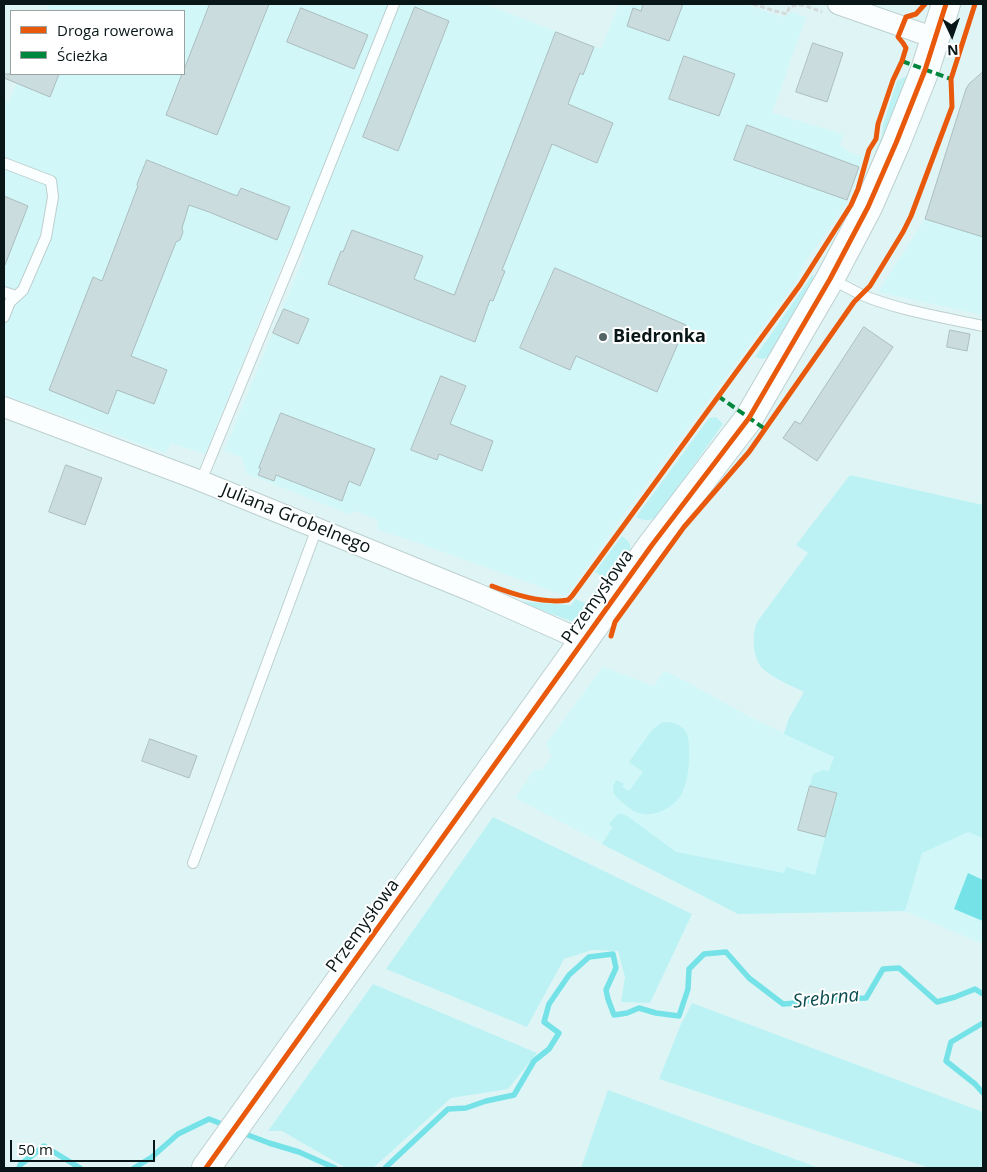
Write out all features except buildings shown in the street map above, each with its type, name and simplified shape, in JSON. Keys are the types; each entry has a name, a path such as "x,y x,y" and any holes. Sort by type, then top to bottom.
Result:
{"street":[{"path":"838,4 935,38"},
{"name":"Przemysłowa","path":"206,1168 652,545 749,418 830,279 868,207 925,70 946,4"},
{"name":"Juliana Grobelnego","path":"4,407 201,481 476,593 584,641"}],"lane":[{"path":"201,481 394,4"},
{"path":"4,164 51,181 53,188 52,208 46,237 23,290 10,302 4,317"},
{"path":"830,279 884,303 983,326"},
{"path":"4,292 16,296"},
{"path":"192,863 317,528"}],"path":[{"path":"754,4 775,11"}],"shaded area":[{"path":"49,4 485,4 601,49 619,4 745,4 782,17 792,12 806,17 772,113 843,134 840,146 862,157 847,203 808,258 798,279 619,521 566,596 378,530 377,519 355,511 349,514 246,473 242,457 224,451 305,254 289,247 205,454 171,443 166,453 5,395 4,100 9,102 20,75 185,75 185,10 46,10"},
{"path":"910,76 877,153 875,152 882,136 883,125 897,81"},
{"path":"978,78 983,78 983,315 878,292 925,219 966,89"},
{"path":"813,274 813,285 770,356 762,359 755,357"},
{"path":"716,417 723,424 656,518 646,520 636,517 709,418"},
{"path":"850,475 983,505 983,838 968,832 922,853 905,911 738,914 602,844 613,827 609,824 618,814 622,814 676,852 784,873 786,867 815,875 837,793 810,786 813,774 823,770 829,771 834,757 784,734 789,718 804,692 776,678 762,668 756,658 754,633 757,622 808,553 796,545"},
{"path":"622,536 630,545 629,557 588,614 582,618 571,621 516,601 570,606 576,599 587,604 602,583 600,575 595,572"},
{"path":"603,667 654,686 664,671 748,716 834,757 983,838 983,944 905,911 738,914 515,798 534,770 542,770 552,756 546,744"},
{"path":"670,722 683,728 688,739 689,767 684,789 675,803 658,813 645,814 637,812 628,807 615,795 613,790 614,784 616,780 624,784 622,787 629,791 643,772 629,762 652,730 661,723"},
{"path":"493,817 692,914 650,1003 621,1002 625,977 618,951 592,950 564,959 527,1027 386,969"},
{"path":"373,984 537,1053 508,1089 451,1098 373,1168 346,1168 282,1131 268,1131"},
{"path":"692,1003 983,1112 983,1168 930,1168 659,1079 681,1024"},
{"path":"608,1090 819,1168 581,1168"}],"water":[{"path":"968,873 983,880 983,921 954,909"}],"waterway":[{"name":"Srebrna","path":"385,1168 448,1109 466,1108 486,1101 514,1095 534,1061 549,1049 559,1033 544,1022 549,1004 569,975 589,957 613,954 616,968 606,990 614,1015 627,1013 639,1008 656,1013 679,1016 688,989 689,969 704,954 726,952 749,978 783,1004 816,999 866,998 883,969 899,968 937,1002 975,989 983,994"},
{"name":"Srebrna","path":"983,1023 951,1042 946,1061 975,1084 983,1093"},
{"name":"Srebrna","path":"134,1168 152,1157 178,1134 209,1119 227,1126"},
{"name":"Srebrna","path":"240,1132 299,1152 335,1168"},
{"name":"Srebrna","path":"19,1168 20,1165 44,1146 80,1168"}],"marked path":[{"path":"902,61 951,79"},
{"path":"718,396 765,429"}],"cycle path":[{"path":"492,586 539,600 568,600 572,596 800,285 851,205 858,189 869,150 876,139 878,124 906,48 898,37 906,17 916,14 925,4"},
{"path":"206,1168 652,545 749,418 830,279 868,207 925,70 946,4"},
{"path":"611,636 615,622 684,527 749,452 854,302 870,286 903,232 911,216 952,107 951,79 975,4"}],"place":[{"name":"Biedronka","path":"603,337"}]}
